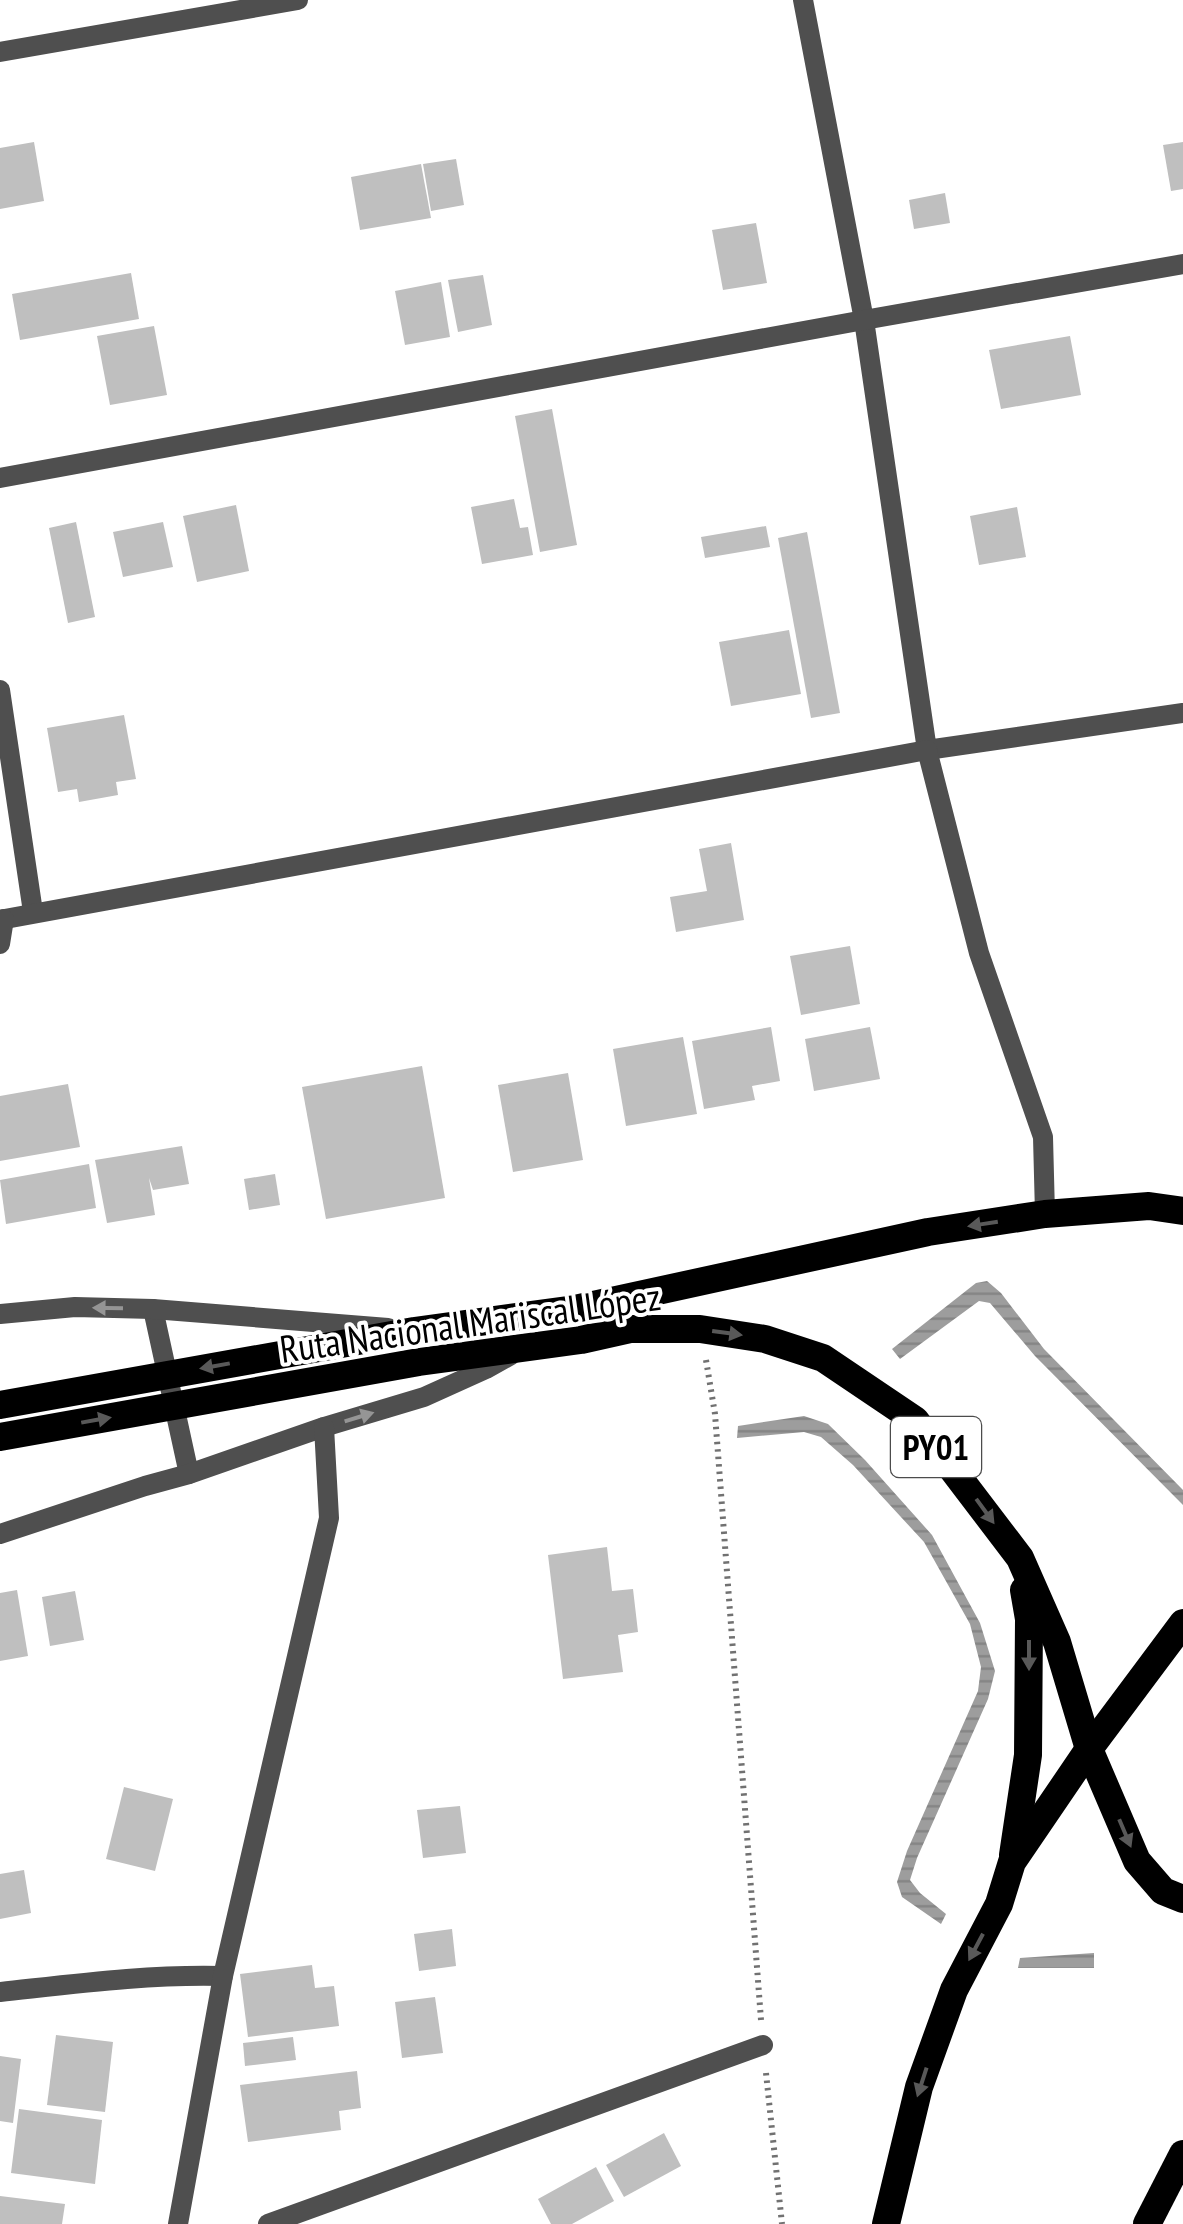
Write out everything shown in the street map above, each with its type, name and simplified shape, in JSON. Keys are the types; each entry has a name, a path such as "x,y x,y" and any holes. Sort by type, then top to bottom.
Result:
{"highway":[{"path":"1149,1206 1183,1198"},
{"name":"Ruta Nacional Mariscal López","path":"0,1405 414,1331 575,1309 928,1232 1045,1214 1149,1206 1183,1212"},
{"name":"Ruta Nacional Mariscal López","path":"0,1438 419,1362 580,1340 630,1329 700,1330 765,1339 823,1358 916,1420 1020,1558 1057,1642 1089,1749 1137,1861 1163,1890 1183,1900"},
{"path":"886,2224 919,2088 954,1990 998,1904 1012,1862 1028,1756 1029,1619 1020,1558"},
{"path":"1012,1862 1089,1749 1183,1623"},
{"path":"1146,2224 1183,2154"}],"street":[{"path":"0,52 298,0"},
{"path":"802,0 864,320 927,750 979,953 1043,1136 1045,1214"},
{"path":"0,478 1183,264"},
{"path":"0,690 33,912"},
{"path":"0,944 2,919 33,912 927,750 1183,713"},
{"path":"0,1314 74,1307 153,1309 414,1331"},
{"path":"153,1309 189,1474"},
{"path":"0,1534 424,1397 522,1348"},
{"path":"178,2224 223,1976 329,1518 324,1427"},
{"path":"0,1992 130,1978 223,1976"},
{"path":"268,2224 763,2045"}],"path":[{"path":"700,1330 714,1414 763,2045 782,2224"}],"shaded area":[{"path":"987,1281 1001,1293 1044,1349 1183,1490 1183,1505 1035,1356 990,1303 979,1301 900,1359 892,1349 976,1283"},
{"path":"804,1416 828,1424 932,1535 980,1623 995,1671 988,1699 910,1880 946,1914 941,1924 902,1897 897,1882 978,1691 981,1667 970,1624 924,1542 853,1465 821,1437 804,1432 737,1438 738,1426"},
{"path":"1094,1953 1094,1968 1018,1968 1020,1958"}],"building":[{"path":"34,142 44,201 0,209 0,148"},
{"path":"1183,142 1183,189 1171,191 1163,145"},
{"path":"456,159 464,205 431,211 423,164"},
{"path":"421,164 431,218 360,230 351,177"},
{"path":"945,193 950,223 914,229 909,200"},
{"path":"756,223 767,283 723,290 712,230"},
{"path":"131,273 139,319 20,340 12,294"},
{"path":"483,275 492,325 458,332 448,280"},
{"path":"441,282 450,337 405,345 395,291"},
{"path":"154,326 167,395 110,405 97,336"},
{"path":"1070,336 1081,395 1001,409 989,350"},
{"path":"552,409 577,545 540,552 515,416"},
{"path":"514,499 520,528 528,527 533,555 482,564 471,507"},
{"path":"236,505 249,571 197,582 183,516"},
{"path":"1017,507 1026,557 979,565 970,516"},
{"path":"76,522 95,617 68,623 49,528"},
{"path":"163,522 173,567 123,577 113,532"},
{"path":"766,526 770,547 705,558 701,537"},
{"path":"807,532 840,713 811,718 778,538"},
{"path":"789,630 801,694 731,706 719,642"},
{"path":"124,715 136,779 116,782 118,795 79,802 77,789 58,792 47,728"},
{"path":"731,843 744,920 676,932 670,897 707,891 699,849"},
{"path":"850,946 860,1004 801,1015 790,956"},
{"path":"771,1027 780,1081 752,1086 755,1100 704,1109 692,1041"},
{"path":"870,1027 880,1079 814,1091 805,1039"},
{"path":"683,1037 697,1114 626,1126 613,1049"},
{"path":"422,1066 445,1198 326,1219 302,1087"},
{"path":"568,1073 583,1160 513,1172 498,1085"},
{"path":"68,1084 80,1147 0,1161 0,1096"},
{"path":"182,1146 189,1184 153,1190 149,1178 155,1215 107,1223 95,1160"},
{"path":"89,1164 96,1208 6,1224 0,1180"},
{"path":"275,1174 280,1205 249,1210 244,1179"},
{"path":"607,1547 612,1591 633,1589 638,1632 618,1635 623,1672 563,1679 548,1555"},
{"path":"17,1590 28,1656 0,1661 0,1593"},
{"path":"75,1591 84,1640 50,1646 42,1597"},
{"path":"124,1787 173,1799 155,1871 106,1859"},
{"path":"460,1806 466,1853 423,1858 417,1810"},
{"path":"24,1870 31,1913 0,1919 0,1874"},
{"path":"452,1929 456,1966 419,1971 414,1934"},
{"path":"312,1965 315,1988 334,1986 339,2026 248,2037 240,1974"},
{"path":"435,1997 443,2053 402,2058 395,2002"},
{"path":"56,2035 113,2042 105,2112 47,2105"},
{"path":"293,2037 296,2060 245,2066 243,2043"},
{"path":"0,2056 21,2059 13,2123 0,2121"},
{"path":"357,2071 361,2108 339,2111 341,2130 248,2142 240,2085"},
{"path":"19,2109 102,2120 95,2184 11,2173"},
{"path":"664,2133 681,2166 624,2197 606,2165"},
{"path":"596,2167 614,2201 572,2224 551,2224 538,2199"},
{"path":"0,2196 65,2204 62,2224 0,2224"}]}
